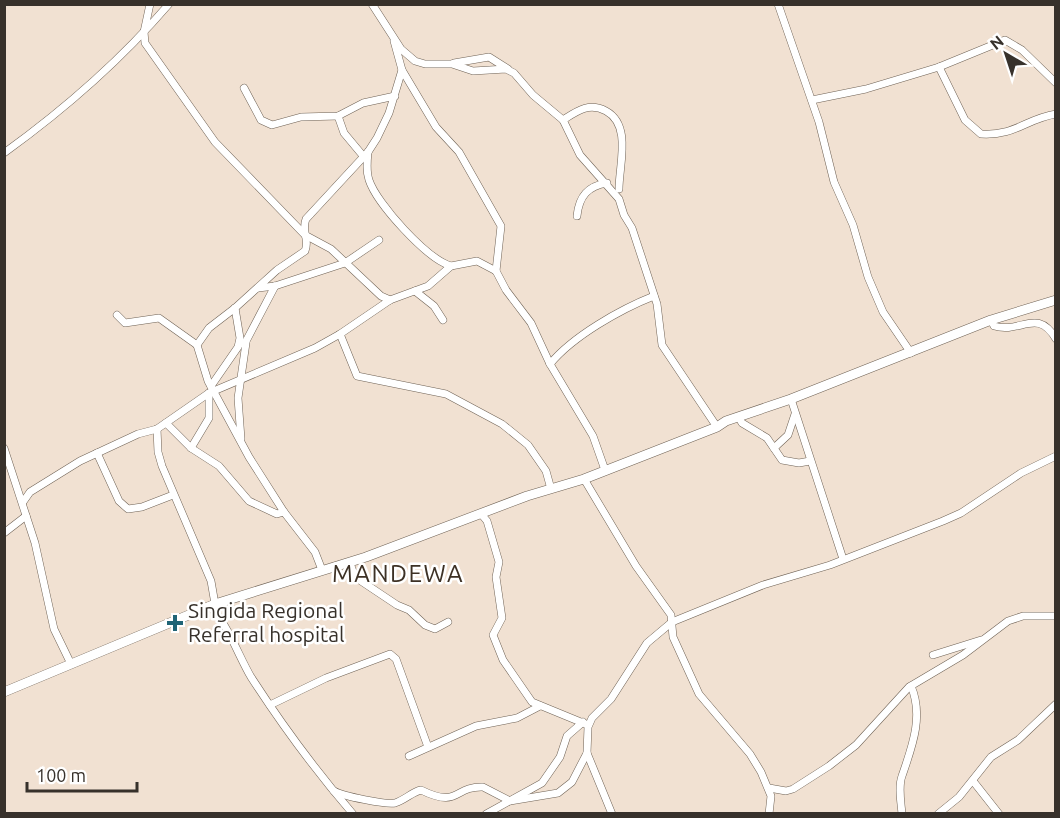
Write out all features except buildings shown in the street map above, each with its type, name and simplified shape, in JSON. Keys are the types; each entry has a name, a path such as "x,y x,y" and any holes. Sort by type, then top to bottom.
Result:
{"main road":[{"path":"4,692 212,605 346,563 584,479 717,427 726,421 791,399 991,320 1056,300"}],"street":[{"path":"150,4 144,32 148,48 190,103 215,142 305,236 332,249 381,296 390,300"},
{"path":"4,153 95,81 169,4"},
{"path":"372,4 393,37 415,61 425,64 452,64 489,57 510,71 533,95 563,120 580,155 619,199 632,228 654,296 662,345 717,427"},
{"path":"778,4 812,100 834,182 853,225 868,277 883,312 911,352"},
{"path":"393,37 397,62 436,127 459,152 501,226 496,270"},
{"path":"812,100 866,89 939,67 1005,40 1022,50 1056,83"},
{"path":"452,64 472,71 502,69 510,71"},
{"path":"939,67 965,120 981,134 1016,130 1037,117 1056,114"},
{"path":"197,345 209,328 236,309 277,270 305,251 303,226 306,219 366,155 395,96 402,70"},
{"path":"244,88 261,120 267,125 301,117 338,116 363,103 395,96"},
{"path":"563,120 587,107 596,107 612,115 622,136 619,189"},
{"path":"338,116 344,133 366,155 368,177 383,204 428,255 451,266"},
{"path":"577,216 579,201 584,194 596,185 607,183"},
{"path":"258,288 274,286 345,263 380,240"},
{"path":"23,502 33,490 97,453 138,434 157,429 212,390 240,381 340,334 390,300 428,286 451,266 477,261 496,270 538,335 550,364 593,436 604,470"},
{"path":"241,440 238,410 246,343 274,286"},
{"path":"415,291 434,306 443,320"},
{"path":"550,364 565,349 630,306 654,296"},
{"path":"191,448 209,418 212,390 240,338 236,309"},
{"path":"117,315 125,323 147,317 164,319 197,345 212,390 284,512 315,552 322,570"},
{"path":"991,320 994,326 1005,329 1039,322 1047,326 1056,339"},
{"path":"340,334 358,376 446,394 512,430 528,445 546,471 551,489"},
{"path":"233,354 246,343"},
{"path":"791,399 843,559"},
{"path":"774,448 788,435 795,411"},
{"path":"739,418 741,423 767,438 782,460 799,463 810,461"},
{"path":"166,423 191,448 219,466 253,504 277,514 284,512"},
{"path":"157,429 158,452 173,495 211,581 212,605 240,658 270,705 310,764 353,813"},
{"path":"4,448 41,563 54,629 71,664"},
{"path":"97,453 119,501 128,509 142,507 173,495"},
{"path":"486,813 542,783 560,757 567,736 586,723 611,699 647,643 672,622 763,585 830,565 962,513 1013,478 1056,456"},
{"path":"584,479 636,566 671,615 673,636 699,694 750,754 769,788 769,811 764,813"},
{"path":"19,490 33,490"},
{"path":"482,515 487,521 500,562 496,577 502,618 494,632 494,639 525,694 540,706 586,723"},
{"path":"4,533 26,516"},
{"path":"346,563 351,566 355,577 397,606 412,612 428,627 435,629 448,622"},
{"path":"769,788 786,791 793,789 829,766 856,745 910,686 963,655 1008,621 1018,617 1056,616"},
{"path":"933,655 986,637"},
{"path":"270,705 326,678 390,654 396,659 428,747"},
{"path":"902,813 900,786 912,750 919,682"},
{"path":"910,686 916,697"},
{"path":"938,813 973,782 991,757 1018,740 1056,704"},
{"path":"409,756 488,722 518,718 540,706"},
{"path":"586,723 587,753 612,813"},
{"path":"334,791 350,799 368,798 390,803 421,790 433,797 446,798 483,787 510,801 549,795 567,789 587,753"},
{"path":"973,782 999,813"}],"place":[{"name":"Singida Regional Referral hospital","path":"175,623"}],"district":[{"name":"MANDEWA","path":"398,574"}]}
